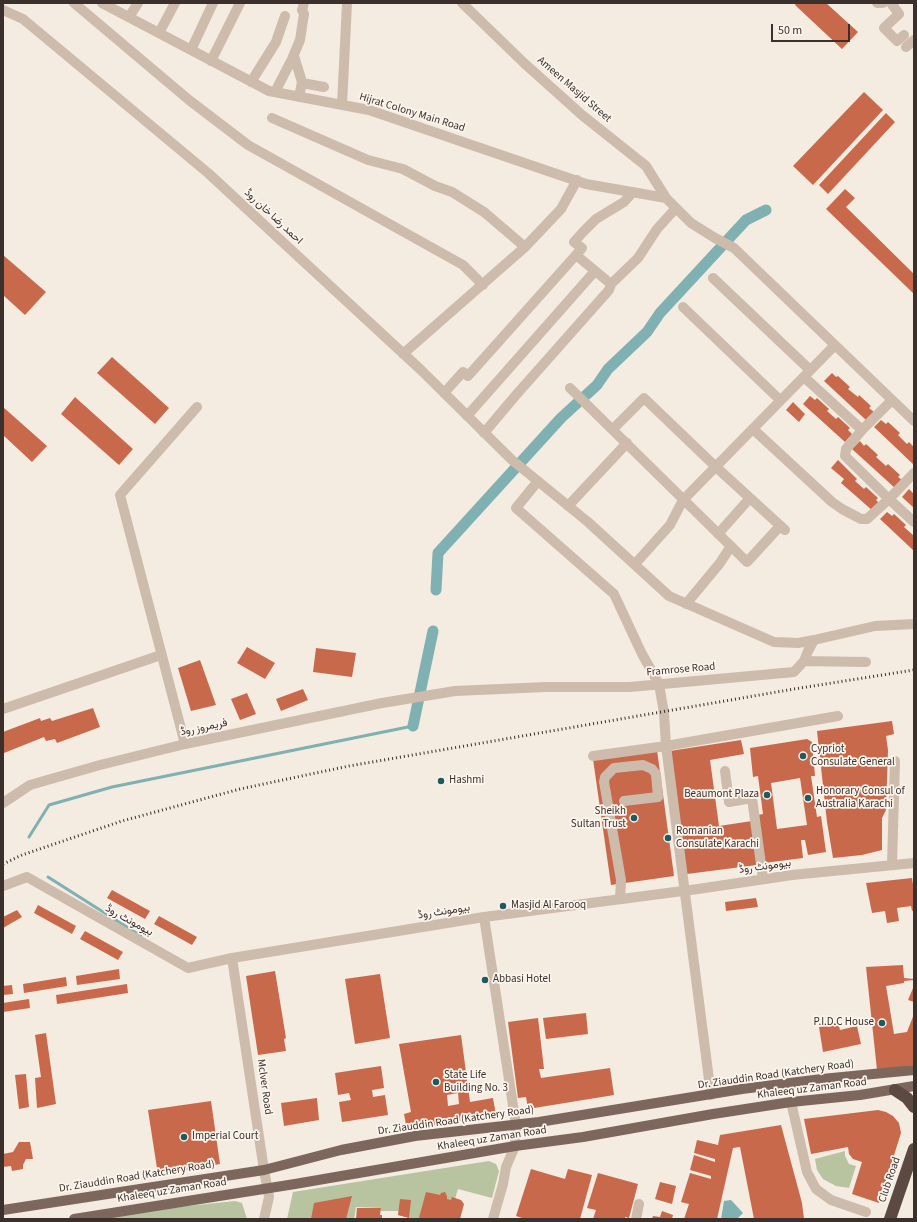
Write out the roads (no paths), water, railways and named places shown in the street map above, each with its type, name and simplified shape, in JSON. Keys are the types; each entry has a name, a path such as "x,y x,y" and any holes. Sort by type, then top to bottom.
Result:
{"highway":[{"path":"895,1090 907,1098 914,1106"},
{"name":"Club Road","path":"890,1219 914,1149"},
{"name":"Club Road","path":"898,1219 914,1173"}],"main road":[{"name":"Dr. Ziauddin Road (Katchery Road)","path":"3,1210 264,1170 341,1150 400,1139 516,1125 815,1080 914,1070"},
{"name":"Khaleeq uz Zaman Road","path":"74,1219 119,1215 515,1146 583,1137 791,1102 860,1095 914,1086"}],"street":[{"path":"74,3 188,100 248,144 463,265 483,285"},
{"name":"Hijrat Colony Main Road","path":"102,3 269,91 369,110 586,184 666,198"},
{"path":"129,17 138,3"},
{"path":"159,33 175,3"},
{"path":"191,50 213,3"},
{"path":"212,61 240,3"},
{"path":"275,92 294,56 300,40 304,14 302,10 304,3"},
{"path":"342,105 347,3"},
{"name":"Ameen Masjid Street","path":"462,3 582,116 646,166 666,198"},
{"path":"878,3 883,3"},
{"path":"891,3 899,14 884,28 897,42 904,35"},
{"name":"احمد رضا خان روڈ","path":"3,10 23,19 208,173 403,354 512,460 588,522 669,596 774,642 798,643 814,640"},
{"path":"251,82 276,42 285,16"},
{"path":"906,47 914,40"},
{"path":"294,56 302,83 299,97"},
{"path":"302,83 324,87"},
{"path":"272,118 368,160 403,169 435,186 452,192 484,212 525,247"},
{"path":"403,354 525,247 560,209 577,180"},
{"path":"444,393 463,372 468,376 576,255 582,248 574,242 583,232 596,219 624,202 633,192"},
{"path":"666,198 692,223 734,248 914,421"},
{"path":"484,433 609,290 611,284 638,258 657,229 676,208"},
{"path":"576,255 611,284"},
{"path":"467,416 595,271"},
{"path":"713,278 862,430"},
{"path":"683,308 780,400"},
{"path":"634,564 670,524 684,500 834,345"},
{"path":"570,388 747,562 782,528 644,398 613,429"},
{"path":"892,400 862,430 846,449 845,456 914,522"},
{"path":"185,744 120,495 197,407"},
{"path":"753,429 832,502 861,519 867,519 914,473"},
{"path":"568,506 627,443"},
{"path":"538,481 516,508 614,594 642,654 659,684 664,712 666,746 711,1095"},
{"path":"718,534 750,498"},
{"path":"686,604 720,563 731,546"},
{"path":"866,662 804,662 814,640 875,626 914,624"},
{"path":"3,709 161,655"},
{"name":"Framrose Road","path":"416,697 456,691 546,687 630,687 794,672 804,662"},
{"name":"فریمروز روڈ","path":"3,803 30,786 100,765 185,744 416,697"},
{"path":"593,756 666,746 838,716"},
{"path":"892,865 895,761"},
{"path":"620,899 621,880 604,782 605,777 614,768 642,765 652,769 656,774 658,782 658,797 624,801"},
{"path":"725,771 729,802 752,798 763,879"},
{"name":"بیومونٹ روڈ","path":"3,886 27,877 188,968 232,958 484,917 792,875 914,863"},
{"path":"484,917 516,1125 515,1146 506,1167 503,1184 493,1219"},
{"name":"Mclver Road","path":"232,958 268,1188 269,1197 264,1219"},
{"path":"791,1102 807,1172 816,1189 831,1200 866,1212"},
{"path":"636,1219 639,1204"}],"water":[{"path":"731,1200 743,1213 737,1219 721,1219 724,1201"}],"waterway":[{"path":"436,590 438,553 561,418 597,385 608,369 647,332 660,313 746,220 766,210"},
{"path":"413,726 433,631"},
{"path":"29,837 49,805 112,787 413,726"},
{"path":"48,877 141,936"}],"railway":[{"path":"3,864 22,855 122,821 240,789 349,766 794,689 914,670"}],"place":[{"name":"Cypriot Consulate General","path":"803,756"},
{"name":"Hashmi","path":"441,781"},
{"name":"Beaumont Plaza","path":"767,795"},
{"name":"Honorary Consul of Australia Karachi","path":"808,798"},
{"name":"Sheikh Sultan Trust","path":"634,818"},
{"name":"Romanian Consulate Karachi","path":"668,838"},
{"name":"Masjid Al Farooq","path":"503,906"},
{"name":"Abbasi Hotel","path":"485,980"},
{"name":"P.I.D.C House","path":"882,1023"},
{"name":"State Life Building No. 3","path":"436,1082"},
{"name":"Imperial Court","path":"184,1137"}]}
